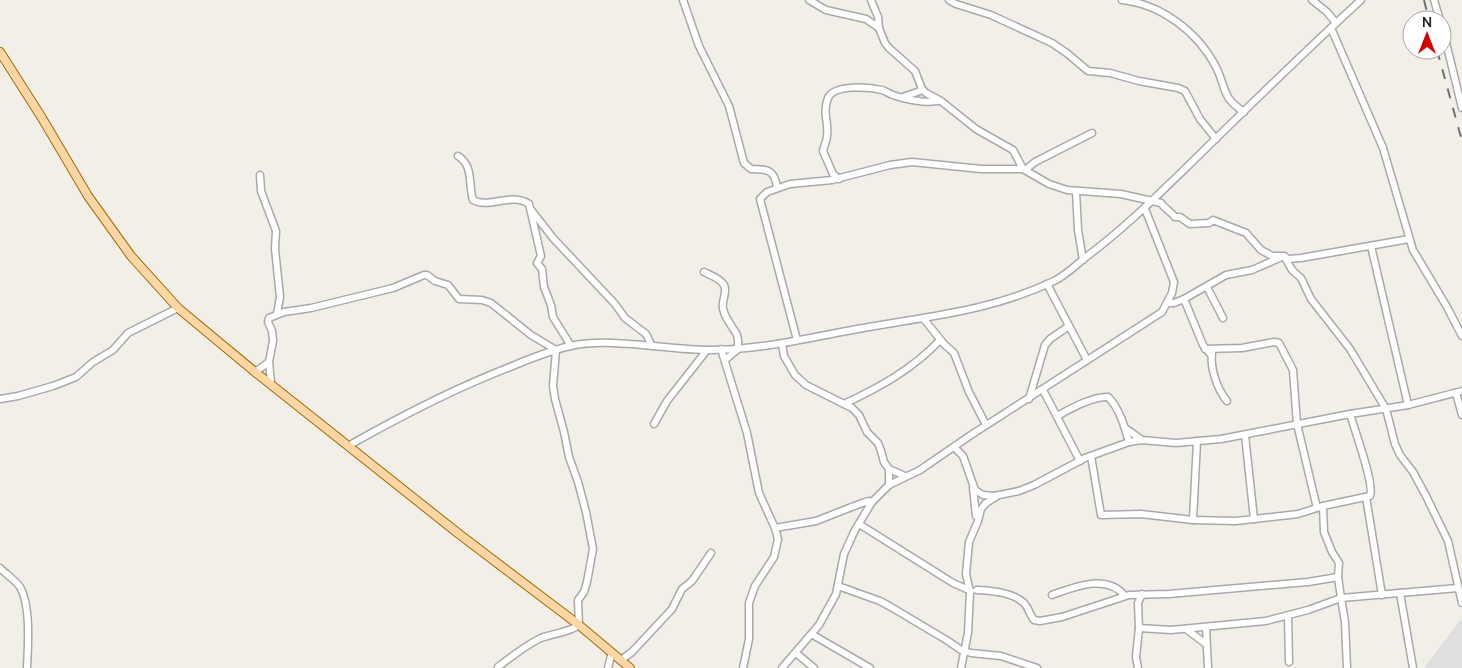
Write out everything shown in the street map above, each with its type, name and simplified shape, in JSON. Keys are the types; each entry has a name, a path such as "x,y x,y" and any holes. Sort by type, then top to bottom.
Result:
{"main road":[{"path":"0,52 88,196 131,256 178,308 255,372 459,534 579,625 630,668"}],"street":[{"path":"683,0 708,67 729,106 744,163 751,169 771,172 776,178 777,188"},
{"path":"809,0 826,10 866,19 879,28"},
{"path":"871,0 885,43 915,71 923,90 976,129 1013,150 1024,170"},
{"path":"949,0 1052,43 1088,71 1110,73 1185,91 1200,119 1216,139"},
{"path":"1122,0 1140,3 1165,14 1192,35 1216,67 1232,104 1244,112"},
{"path":"1312,0 1327,12 1334,25 1383,148 1409,239 1462,336"},
{"path":"348,446 395,419 466,384 571,346 594,344 721,350 782,344 923,318 955,314 989,306 1058,280 1145,209 1361,0"},
{"path":"1450,60 1462,108"},
{"path":"835,177 823,150 827,137 828,128 825,115 829,96 839,88 883,90 891,95 923,102 940,101"},
{"path":"902,97 923,90"},
{"path":"1024,170 1035,162 1092,133"},
{"path":"458,156 468,165 473,200 479,203 522,200 529,204 541,256 537,263 542,269 544,287 554,320 571,346"},
{"path":"797,340 760,199 763,195 777,188 890,165 912,162 981,169 1024,170 1049,184 1076,191 1121,194 1154,200 1161,203 1175,217 1180,217 1190,224 1212,220 1246,233 1261,250 1272,256 1284,256 1288,259 1409,239"},
{"path":"260,175 262,191 276,231 280,297 277,314"},
{"path":"1076,191 1078,230 1083,260"},
{"path":"782,668 813,634 826,612 838,586 844,554 872,502 889,485 920,470 986,425 1158,316 1168,303 1174,287 1173,274 1145,209"},
{"path":"531,210 553,238 615,304 625,318 646,334 652,346"},
{"path":"1371,246 1408,405"},
{"path":"1168,303 1184,299 1226,276 1252,270 1284,256"},
{"path":"1284,256 1292,270 1301,278 1311,299 1350,349 1386,409 1395,444 1400,455 1413,472 1448,541 1462,603"},
{"path":"704,272 724,284 723,310 737,334 738,349"},
{"path":"270,383 269,362 273,341 272,331 268,322 269,318 277,314 311,308 393,288 427,275 435,281 448,284 459,299 482,300 491,303 511,320 556,350"},
{"path":"1047,284 1087,360"},
{"path":"1207,287 1212,300 1223,318"},
{"path":"1184,299 1205,349 1212,352 1274,342 1279,343 1293,370 1297,424 1320,507 1324,532 1332,552 1339,563 1338,577 1345,622 1347,668"},
{"path":"0,399 53,386 76,377 93,362 113,350 128,333 178,308"},
{"path":"923,318 940,340 954,353 969,392 986,425"},
{"path":"1029,398 1045,345 1069,326"},
{"path":"844,404 877,389 903,372 926,355 940,340"},
{"path":"782,344 784,356 795,375 806,385 852,408 859,415 867,432 878,442 884,462 889,469 905,476"},
{"path":"725,360 738,349"},
{"path":"498,667 539,639 571,631 579,625 578,600 584,592 587,582 593,549 582,498 569,457 555,399 553,386 556,350"},
{"path":"654,424 667,401 707,350"},
{"path":"721,350 749,440 759,493 778,539 776,552 766,571 754,586 749,603 749,639 743,668"},
{"path":"1212,352 1220,390 1227,401"},
{"path":"255,372 269,362"},
{"path":"1043,390 1080,461"},
{"path":"973,487 983,495 997,496 1019,491 1091,456 1129,442 1142,440 1163,443 1197,441 1245,435 1350,414 1408,405 1459,392 1462,415"},
{"path":"1057,416 1073,407 1101,398 1108,398 1113,402 1129,442"},
{"path":"1091,456 1101,515 1141,514 1194,520 1236,521 1298,514 1372,494 1350,414"},
{"path":"1125,428 1142,440"},
{"path":"1245,435 1254,519"},
{"path":"1194,520 1197,441"},
{"path":"954,447 963,456 973,487 976,525"},
{"path":"889,469 889,485"},
{"path":"962,668 974,591 966,574 969,542 983,506 997,496"},
{"path":"1366,497 1382,595"},
{"path":"775,528 816,522 862,503 872,502"},
{"path":"859,524 953,583 974,591 996,592 1015,597 1025,604 1032,618 1037,621 1062,617 1127,596 1308,582 1338,577"},
{"path":"620,660 632,652 672,609 682,589 692,581 711,553"},
{"path":"0,568 19,586 26,599 28,610 27,668"},
{"path":"1052,595 1083,584 1105,584 1117,589 1138,604"},
{"path":"838,586 892,606 966,652 1001,656 1037,668"},
{"path":"1139,628 1171,630 1266,621 1288,616 1342,598 1458,588"},
{"path":"1400,593 1413,668"},
{"path":"1138,668 1136,657 1139,628 1138,604 1142,594"},
{"path":"1288,616 1289,662"},
{"path":"1206,627 1208,668"},
{"path":"1186,629 1206,644"},
{"path":"813,634 870,668"},
{"path":"608,668 612,652"},
{"path":"796,653 814,668"}],"shaded area":[{"path":"1462,618 1462,668 1424,668"}],"railway":[{"path":"1424,0 1426,10"},
{"path":"1440,60 1462,141"}]}
